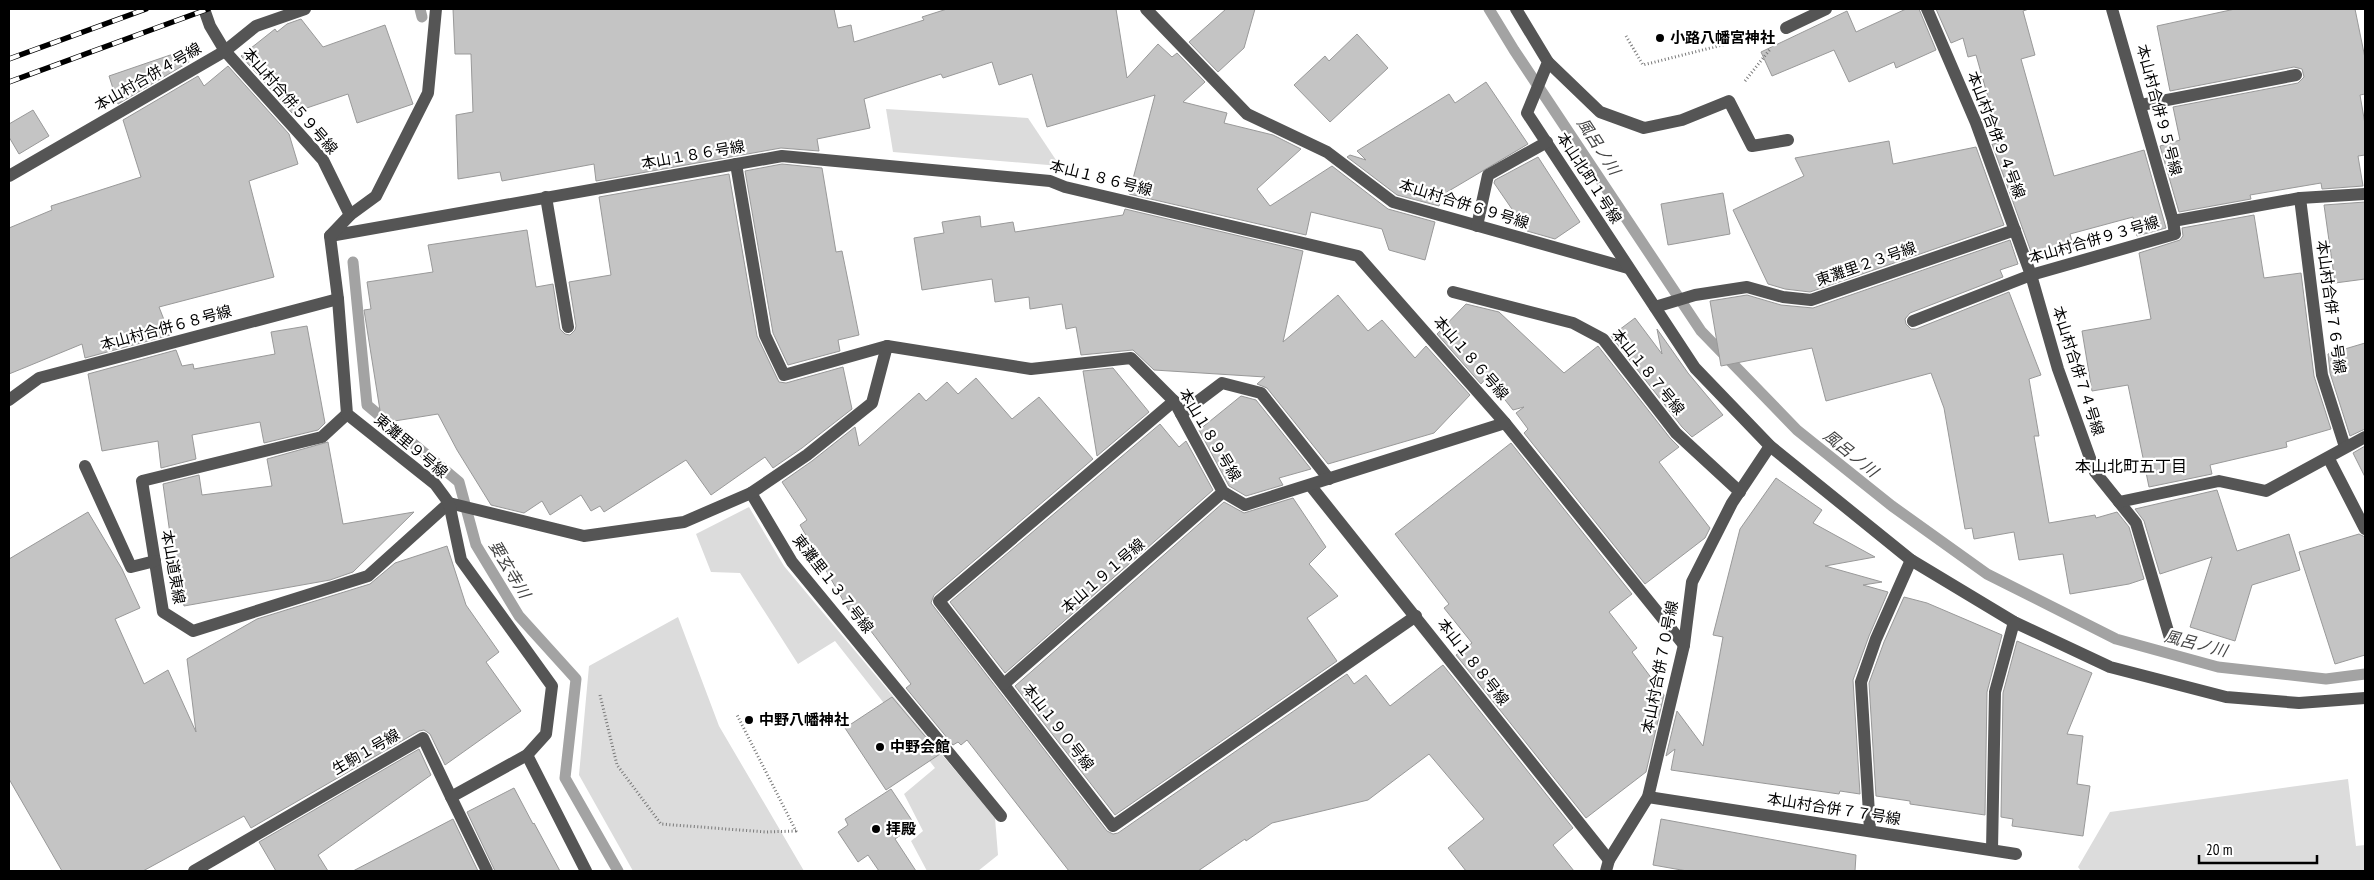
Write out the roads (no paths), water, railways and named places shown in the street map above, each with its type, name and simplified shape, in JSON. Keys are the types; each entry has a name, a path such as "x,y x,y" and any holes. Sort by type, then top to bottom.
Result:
{"street":[{"name":"本山村合併５９号線","path":"204,9 210,26 225,51 323,160 350,215"},
{"name":"本山村合併４号線","path":"9,176 225,51 256,26 304,9"},
{"path":"347,414 338,299 330,236 350,215 376,196 428,93 436,9"},
{"name":"本山村合併６９号線","path":"1146,9 1247,114 1327,152 1393,202 1628,268"},
{"path":"1516,9 1548,62 1600,112 1644,128 1682,120 1729,101 1752,146 1788,140"},
{"path":"1786,28 1826,9"},
{"name":"本山村合併９４号線","path":"1927,9 1976,123 2031,275"},
{"name":"本山村合併９５号線","path":"2112,9 2173,221"},
{"name":"本山北町１号線","path":"1548,62 1527,113 1695,368 1770,446 1911,560 2014,622 2110,667 2226,697 2299,703 2365,698"},
{"path":"2141,105 2296,75"},
{"path":"1477,226 1488,175 1547,142"},
{"name":"本山１８６号線","path":"330,236 782,156 1050,180 1065,187 1358,256 1505,423 1684,645"},
{"path":"448,503 584,536 684,522 751,493 807,455 872,403 886,346 784,375 765,335 736,164"},
{"name":"本山村合併９３号線","path":"1913,320 2031,275 2175,234 2173,221 2300,198 2365,194"},
{"path":"546,198 568,327"},
{"name":"本山村合併７６号線","path":"2300,198 2322,375 2345,447"},
{"name":"東灘里２３号線","path":"1655,307 1695,295 1747,287 1783,297 1811,300 2014,230"},
{"name":"本山村合併７４号線","path":"2031,275 2058,369 2095,472 2136,523 2170,638"},
{"name":"本山１８７号線","path":"1453,292 1573,323 1603,338 1676,433 1740,492"},
{"name":"本山村合併６８号線","path":"9,400 39,378 338,299"},
{"name":"本山１８９号線","path":"886,346 1031,369 1131,358 1174,401 1223,492 1244,505 1505,423"},
{"path":"1181,414 1222,383 1261,393 1330,479"},
{"name":"本山１９０号線","path":"1174,401 939,601 1113,826 1416,616"},
{"name":"東灘里９号線","path":"347,414 435,484 448,503 461,560 552,686 546,734 527,755"},
{"name":"本山道東線","path":"347,414 322,437 142,481 163,612 193,631 368,576 448,503"},
{"path":"2120,502 2219,481 2266,491 2365,437"},
{"name":"本山村合併７０号線","path":"1607,866 1648,797 1684,645 1692,582 1740,492 1770,446"},
{"path":"2329,458 2365,529"},
{"path":"85,466 131,567 154,561"},
{"name":"本山１８８号線","path":"1310,485 1416,616 1607,866"},
{"name":"本山１９１号線","path":"1004,684 1223,492"},
{"name":"東灘里１３７号線","path":"751,493 792,562 1001,816"},
{"path":"1870,830 1861,682 1876,639 1911,560"},
{"path":"1992,850 1995,692 2014,622"},
{"name":"生駒１号線","path":"194,871 423,738 451,797"},
{"path":"488,871 451,797 527,755 586,871"},
{"name":"本山村合併７７号線","path":"1648,797 2016,854"}],"waterway":[{"path":"420,9 422,17"},
{"name":"風呂ノ川","path":"1489,9 1514,50 1701,331 1797,430 1892,506 1987,574 2116,639 2218,667 2326,679 2365,674"},
{"name":"要玄寺川","path":"353,262 367,405 459,482 476,545 519,616 576,679 565,778 618,871"}],"railway":[{"path":"9,59 146,9"},
{"path":"9,82 208,9"}],"place":[{"name":"小路八幡宮神社","path":"1660,38"},
{"name":"中野八幡神社","path":"749,720"},
{"name":"中野会館","path":"880,747"},
{"name":"拝殿","path":"876,829"}],"district":[{"name":"本山北町五丁目","path":"2131,466"}]}
